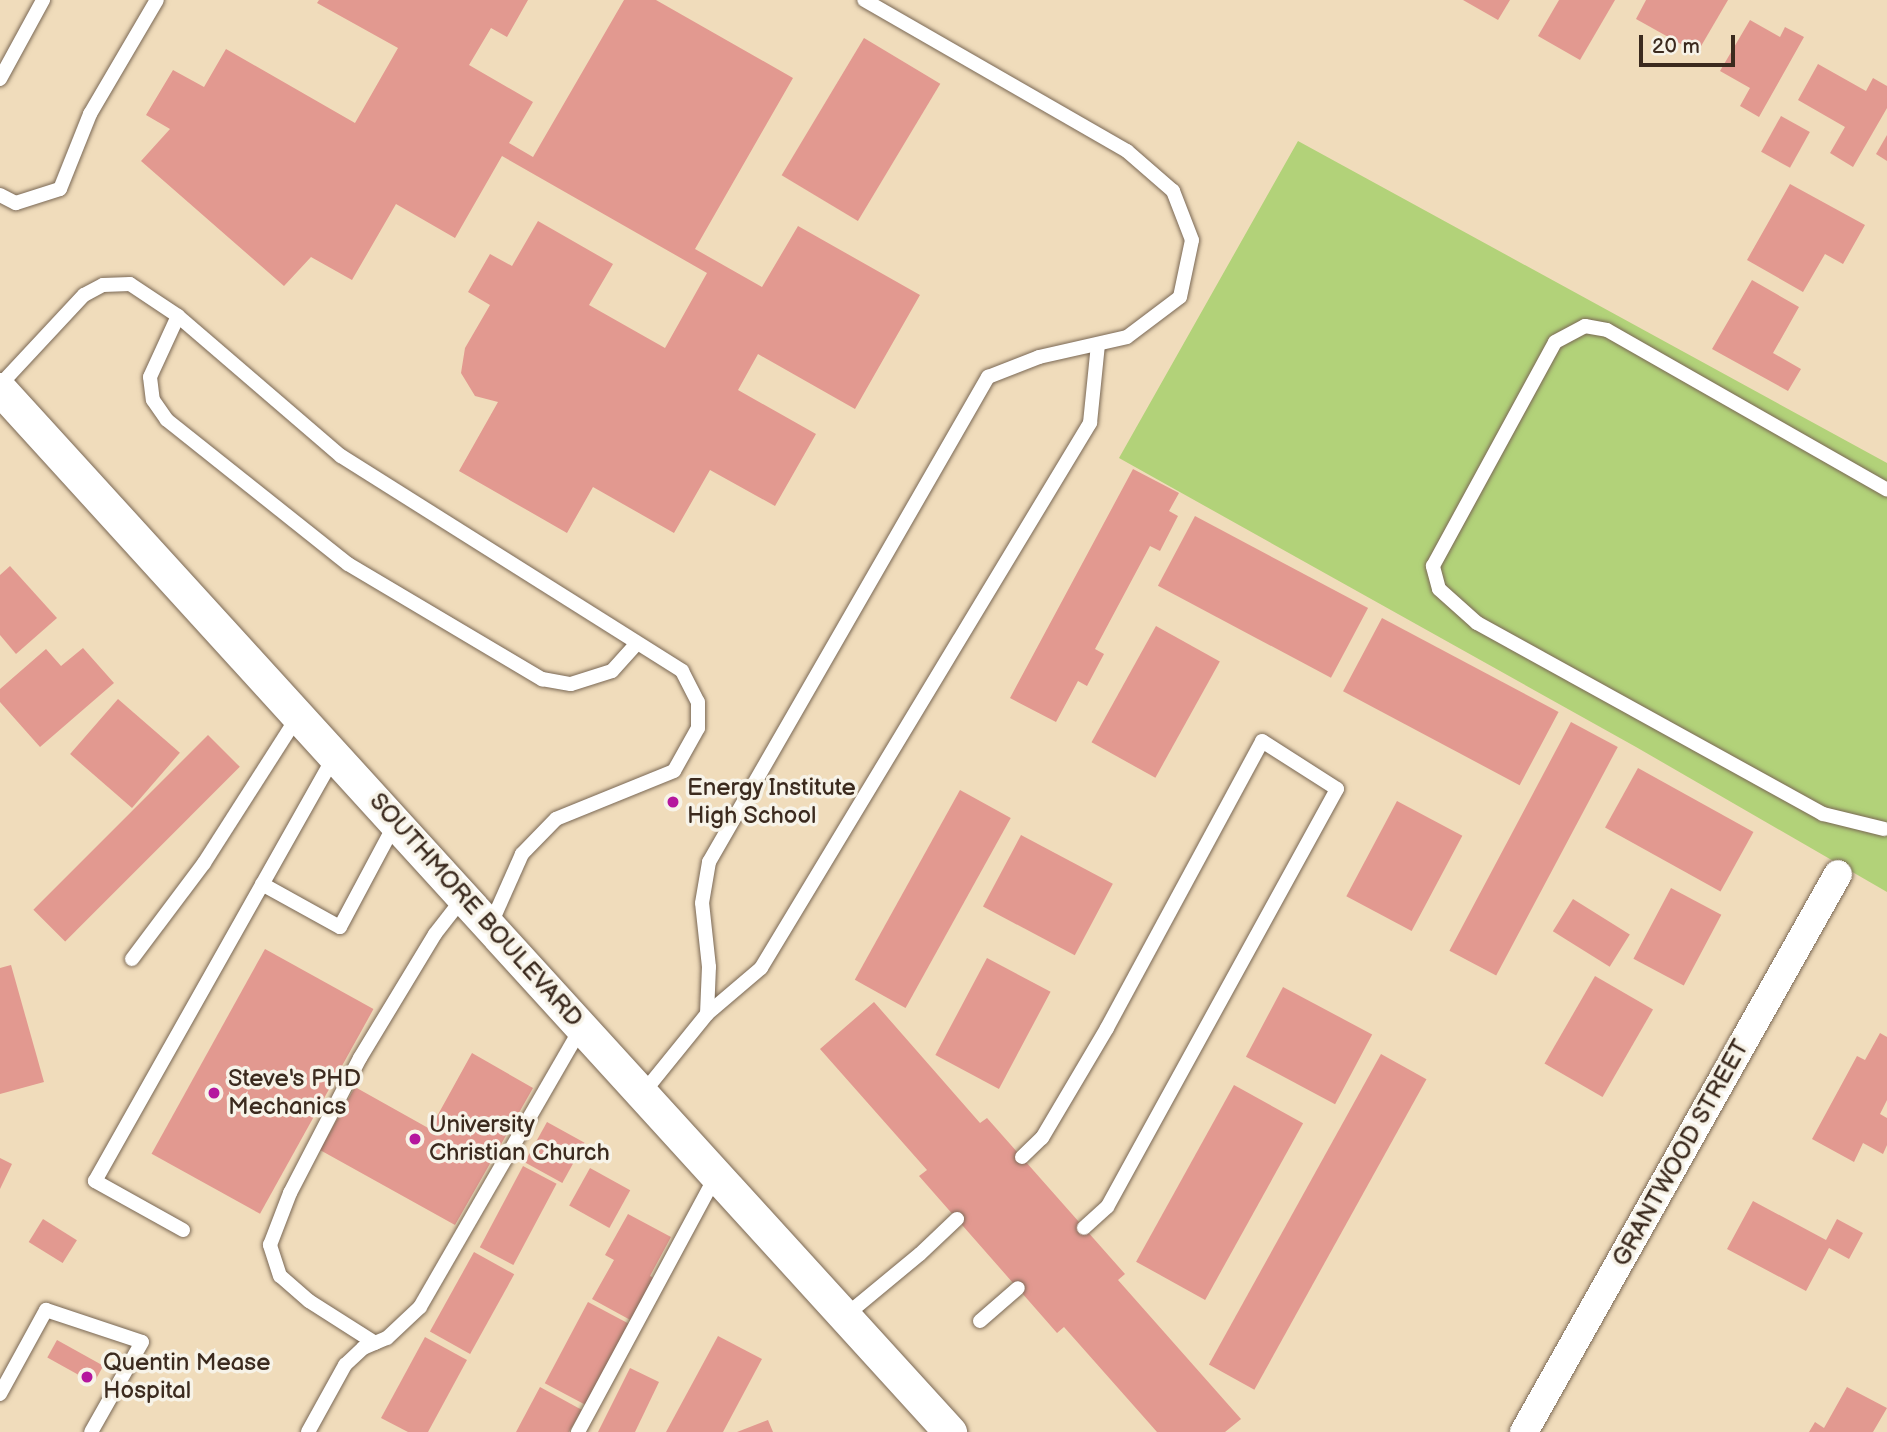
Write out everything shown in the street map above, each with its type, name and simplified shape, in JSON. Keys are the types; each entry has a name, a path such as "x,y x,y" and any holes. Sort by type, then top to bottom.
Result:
{"street":[{"name":"SOUTHMORE BOULEVARD","path":"0,387 950,1432"},
{"name":"GRANTWOOD STREET","path":"1524,1432 1838,874"}],"lane":[{"path":"0,79 43,0"},
{"path":"0,195 16,203 60,189 90,114 157,0"},
{"path":"707,1014 709,967 702,903 709,862 988,377 1039,357 1127,337 1180,297 1192,240 1172,191 1127,151 864,0"},
{"path":"0,387 84,295 103,285 130,284 178,316 341,456 682,671 698,702 698,728 674,771 556,819 522,854 490,926"},
{"path":"178,316 150,377 153,400 167,420 348,564 542,679 571,684 612,671 636,644"},
{"path":"1887,490 1607,330 1585,326 1555,342 1433,566 1439,589 1477,623 1823,814 1885,832 1887,814"},
{"path":"642,1093 707,1014 761,968 1090,423 1098,344"},
{"path":"132,959 204,863 298,716"},
{"path":"1022,1157 1042,1138 1107,1028 1262,741 1338,789 1107,1207 1084,1228"},
{"path":"183,1230 95,1181 335,756"},
{"path":"262,884 340,927 396,823"},
{"path":"375,1343 309,1301 280,1276 270,1245 290,1193 360,1058 435,934 464,897"},
{"path":"308,1432 345,1365 363,1348 401,1327 421,1307 582,1027"},
{"path":"578,1432 717,1174"},
{"path":"845,1316 957,1219"},
{"path":"981,1321 1013,1292"},
{"path":"0,1394 46,1310 142,1342 91,1432"}],"green space":[{"path":"1298,141 1887,463 1887,892 1636,747 1119,458"}],"building":[{"path":"319,0 528,0 507,37 491,28 469,65 533,102 509,143 533,157 624,0 656,0 793,78 695,249 762,287 798,226 920,295 855,409 758,354 738,390 816,434 775,506 710,470 674,533 593,487 567,533 459,471 498,402 475,396 461,373 465,348 490,305 468,292 490,254 512,266 538,221 613,264 589,305 665,348 707,273 502,156 455,238 396,204 352,280 311,257 284,286 141,161 170,129 146,115 173,70 204,87 226,49 355,123 398,48 317,3"},
{"path":"1463,0 1510,0 1498,20"},
{"path":"1559,0 1615,0 1580,60 1538,36"},
{"path":"1646,0 1728,0 1697,53 1636,19"},
{"path":"1750,20 1780,37 1785,27 1804,37 1759,117 1740,106 1750,88 1720,71"},
{"path":"864,38 940,84 858,221 782,175"},
{"path":"1818,64 1866,91 1873,78 1887,86 1887,108 1853,167 1830,153 1845,127 1798,100"},
{"path":"1781,116 1810,132 1790,168 1761,152"},
{"path":"1887,135 1887,161 1876,154"},
{"path":"1790,184 1865,225 1843,264 1825,254 1803,292 1747,260"},
{"path":"1752,280 1799,307 1773,353 1801,369 1788,391 1712,349"},
{"path":"1133,469 1179,493 1169,511 1178,516 1160,551 1150,546 1095,649 1104,654 1087,686 1078,681 1056,722 1010,698"},
{"path":"1195,516 1368,608 1331,678 1158,586"},
{"path":"10,566 57,618 16,654 0,635 0,575"},
{"path":"1382,618 1559,712 1520,785 1343,691"},
{"path":"1156,626 1220,661 1155,778 1092,742"},
{"path":"83,648 114,683 40,747 0,702 0,689 46,649 61,666"},
{"path":"118,699 180,753 132,808 70,754"},
{"path":"1571,722 1618,747 1496,976 1449,951"},
{"path":"208,735 240,767 65,941 33,910"},
{"path":"1638,768 1753,832 1720,891 1605,827"},
{"path":"960,790 1011,818 906,1008 855,980"},
{"path":"1397,801 1462,836 1412,931 1346,896"},
{"path":"1021,835 1113,884 1075,955 983,907"},
{"path":"1671,888 1721,915 1684,985 1633,959"},
{"path":"1573,899 1630,935 1610,967 1553,931"},
{"path":"265,949 373,1009 260,1214 152,1154"},
{"path":"987,958 1051,992 999,1089 935,1055"},
{"path":"11,965 44,1082 0,1094 0,968"},
{"path":"1595,976 1653,1010 1603,1097 1544,1063"},
{"path":"1283,987 1372,1034 1335,1104 1246,1057"},
{"path":"874,1002 980,1123 987,1118 1125,1274 1118,1280 1241,1419 1225,1432 1157,1432 1064,1327 1057,1333 919,1176 927,1170 820,1049"},
{"path":"1880,1033 1887,1037 1887,1100 1880,1114 1887,1118 1887,1145 1883,1154 1863,1143 1854,1162 1812,1139 1857,1056 1865,1060"},
{"name":"University Christian Church","path":"472,1053 533,1088 455,1225 320,1150 355,1087 430,1129"},
{"path":"1381,1054 1426,1079 1254,1390 1209,1364"},
{"path":"1234,1085 1303,1123 1205,1300 1136,1262"},
{"path":"547,1122 585,1143 562,1183 525,1162"},
{"path":"0,1158 12,1164 0,1189"},
{"path":"523,1166 557,1184 513,1265 480,1247"},
{"path":"590,1168 630,1190 609,1228 569,1206"},
{"path":"1753,1201 1826,1240 1837,1219 1863,1233 1849,1259 1829,1248 1806,1291 1727,1249"},
{"path":"628,1214 671,1237 650,1276 657,1280 634,1322 592,1299 614,1260 605,1255"},
{"path":"43,1219 77,1240 63,1263 29,1242"},
{"path":"474,1252 514,1274 470,1354 430,1332"},
{"path":"588,1302 631,1325 588,1406 545,1383"},
{"path":"718,1336 762,1359 723,1432 666,1432"},
{"path":"425,1337 467,1360 428,1432 408,1432 381,1418"},
{"path":"57,1340 103,1366 94,1383 47,1357"},
{"path":"630,1368 659,1382 635,1432 598,1432"},
{"path":"540,1387 582,1410 569,1432 516,1432"},
{"path":"1847,1387 1887,1408 1873,1432 1809,1432 1815,1422 1824,1428"},
{"path":"768,1420 773,1432 737,1432"}],"place":[{"name":"Energy Institute High School","path":"673,802"},
{"name":"Steve's PHD Mechanics","path":"214,1093"},
{"name":"University Christian Church","path":"415,1139"},
{"name":"Quentin Mease Hospital","path":"87,1377"}]}
